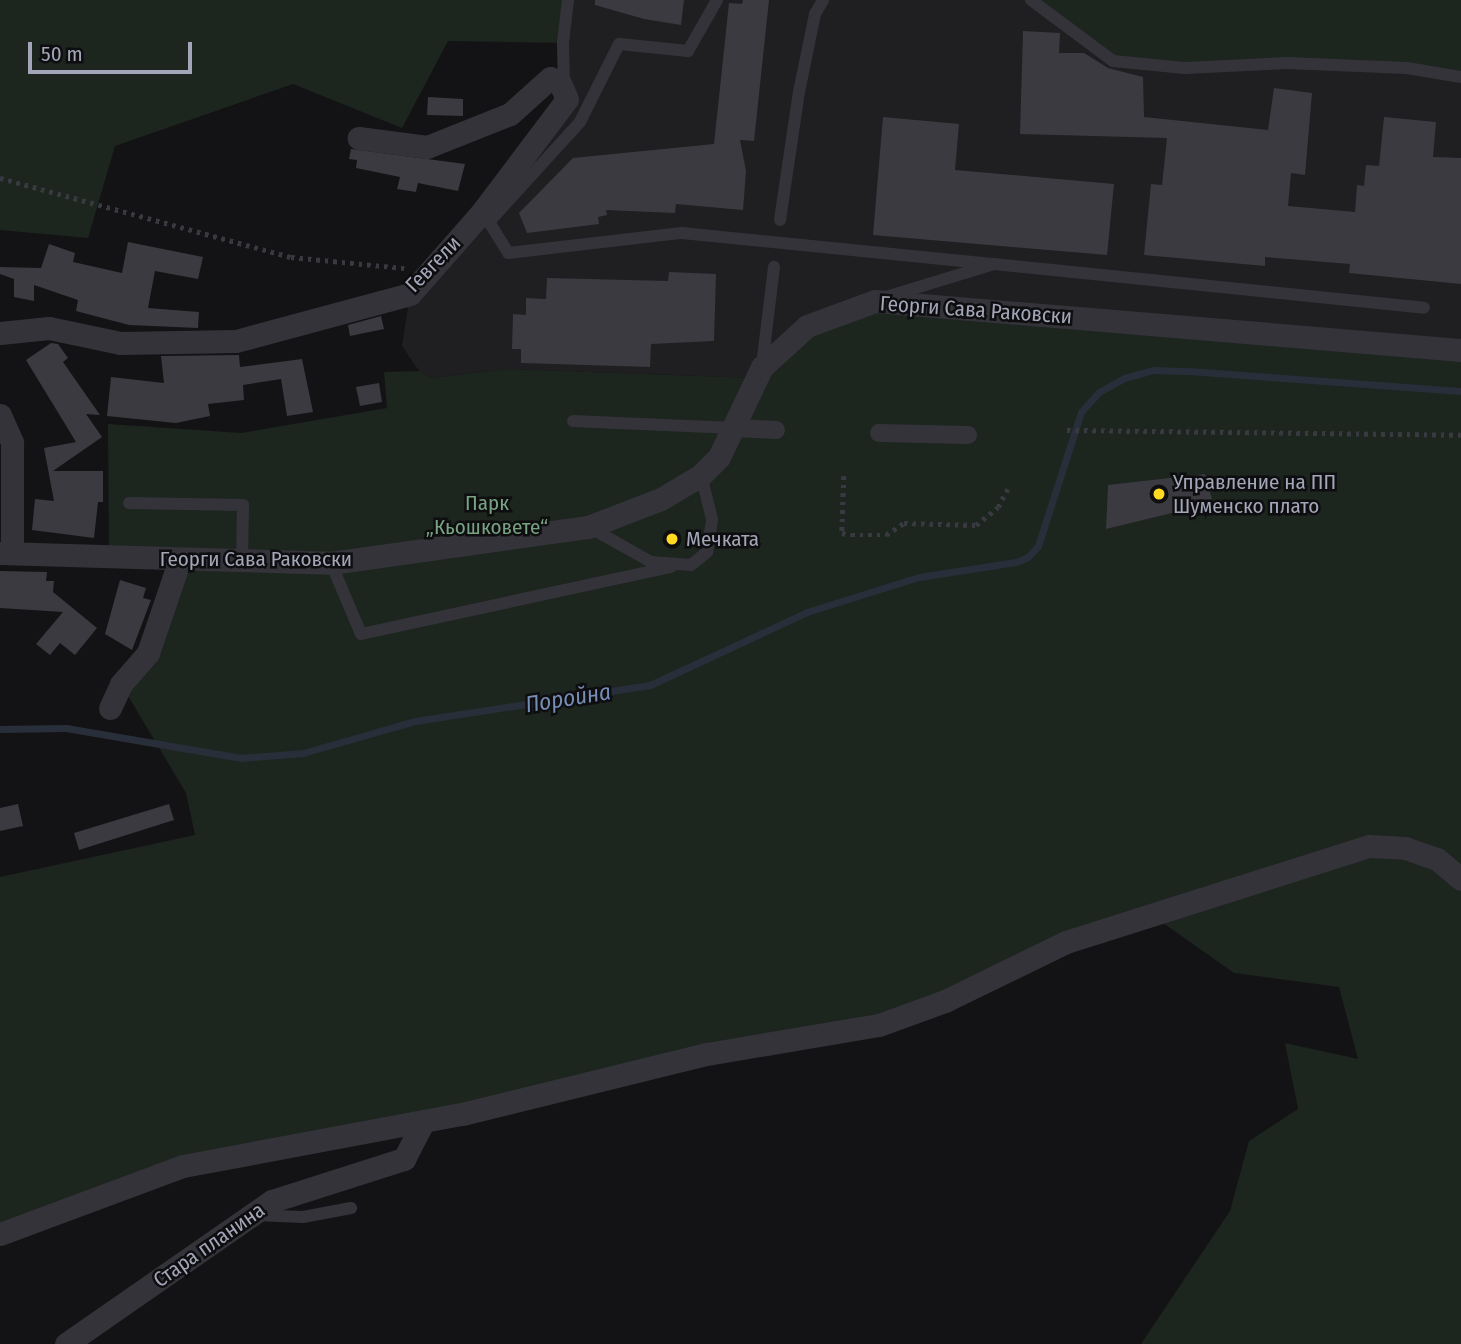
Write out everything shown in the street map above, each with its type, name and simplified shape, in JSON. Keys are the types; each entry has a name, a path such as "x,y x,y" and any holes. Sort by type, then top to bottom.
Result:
{"street":[{"path":"359,138 427,147 510,114 550,78 559,81 564,91"},
{"name":"Гевгели","path":"0,333 49,328 120,344 236,341 410,294 557,118 567,99 564,91"},
{"name":"Георги Сава Раковски","path":"6,553 331,563 588,527 661,499 701,475 719,457 762,367 807,326 875,301 1461,350"},
{"path":"0,415 12,442 6,553"},
{"path":"734,428 776,430"},
{"path":"879,433 968,436"},
{"path":"110,708 121,684 148,653 180,559"},
{"path":"0,1234 183,1166 424,1122 552,1095 707,1054 879,1025 945,1001 1066,942 1369,846 1405,848 1437,859 1461,879"},
{"name":"Стара планина","path":"66,1344 272,1201 404,1159 424,1122"}],"lane":[{"path":"564,91 563,43 568,0"},
{"path":"718,0 688,51 619,44 580,122 489,222 508,253 682,233 1424,308"},
{"path":"780,220 799,92 815,14 822,0"},
{"path":"1031,0 1113,61 1185,68 1288,62 1407,68 1461,77"},
{"path":"875,301 994,264"},
{"path":"762,367 774,267"},
{"path":"573,421 734,428"},
{"path":"331,563 361,634 671,567 691,565 707,552 712,519 701,475"},
{"path":"129,503 243,505 242,561"},
{"path":"588,527 651,562 671,567"},
{"path":"252,1214 303,1217 351,1208"}],"path":[{"path":"0,178 291,257 370,267 433,268"},
{"path":"1067,430 1461,435"},
{"path":"844,476 842,533 851,535 886,535 904,523 976,525 998,507 1009,486"}],"shaded area":[{"path":"568,0 1031,0 1288,63 1461,77 1461,350 754,378 508,369 432,378 419,371 402,346 410,294 557,118"}],"green space":[{"path":"0,0 568,0 563,43 448,41 402,128 293,84 115,146 88,238 0,230"},
{"path":"1031,0 1461,0 1461,77 1407,68 1185,68 1113,61"},
{"name":"Парк „Кьошковете“","path":"875,301 1461,350 1461,1344 1141,1344 1230,1211 1249,1141 1298,1109 1285,1043 1358,1059 1339,987 1234,973 1149,913 945,1001 183,1166 0,1234 0,877 195,835 186,793 121,684 179,560 109,557 108,424 241,433 387,408 384,372 419,371 432,378 508,369 753,378 807,326"}],"building":[{"path":"595,0 684,0 681,25 644,19 595,5"},
{"path":"743,0 769,0 754,141 740,140 746,171 743,210 676,204 675,213 606,210 607,215 598,217 599,224 527,233 519,213 573,158 714,144 729,3 742,4"},
{"path":"1023,31 1060,33 1059,53 1084,53 1108,68 1143,77 1144,117 1268,130 1274,88 1312,93 1305,175 1291,173 1288,206 1355,212 1357,185 1364,186 1366,165 1379,166 1384,117 1436,122 1433,157 1461,158 1461,284 1349,273 1350,264 1265,257 1265,266 1144,255 1151,184 1162,185 1167,138 1020,134"},
{"path":"428,97 463,99 463,116 427,115"},
{"path":"883,117 959,124 955,170 1114,184 1107,255 873,235"},
{"path":"351,149 465,164 458,191 418,183 416,192 397,189 400,177 356,168 357,160 349,159"},
{"path":"128,242 203,257 198,279 155,271 148,308 199,312 198,328 129,325 76,311 78,300 34,285 34,301 14,297 14,279 0,274 0,267 41,268 49,244 75,253 73,262 122,273"},
{"path":"669,272 716,274 714,341 651,344 650,367 521,363 521,349 512,349 513,314 526,315 526,298 546,299 547,278 668,281"},
{"path":"381,316 384,329 350,336 348,325"},
{"path":"51,343 58,344 68,358 63,362 100,415 86,414 102,437 53,471 103,471 103,502 98,502 94,538 32,530 35,499 54,501 44,448 76,442 26,360"},
{"path":"239,355 240,367 302,359 313,412 287,416 281,379 243,385 244,400 208,404 210,416 176,423 107,416 111,377 164,383 161,356"},
{"path":"379,383 382,402 360,406 356,387"},
{"name":"Управление на ПП Шуменско плато","path":"1205,474 1213,503 1106,529 1108,485"},
{"path":"0,571 47,572 46,581 54,581 53,592 97,628 75,655 60,643 50,655 36,644 63,612 0,608"},
{"path":"120,580 146,588 143,598 151,600 132,650 105,634"},
{"path":"18,804 23,826 0,831 0,808"},
{"path":"169,804 174,820 79,850 74,833"}],"waterway":[{"name":"Поройна","path":"0,729 66,728 241,758 303,753 415,721 650,685 807,612 919,577 1016,562 1028,557 1038,546 1081,412 1099,392 1124,378 1153,370 1189,371 1461,391"}],"place":[{"name":"Управление на ПП Шуменско плато","path":"1159,494"},
{"name":"Мечката","path":"672,539"}]}
